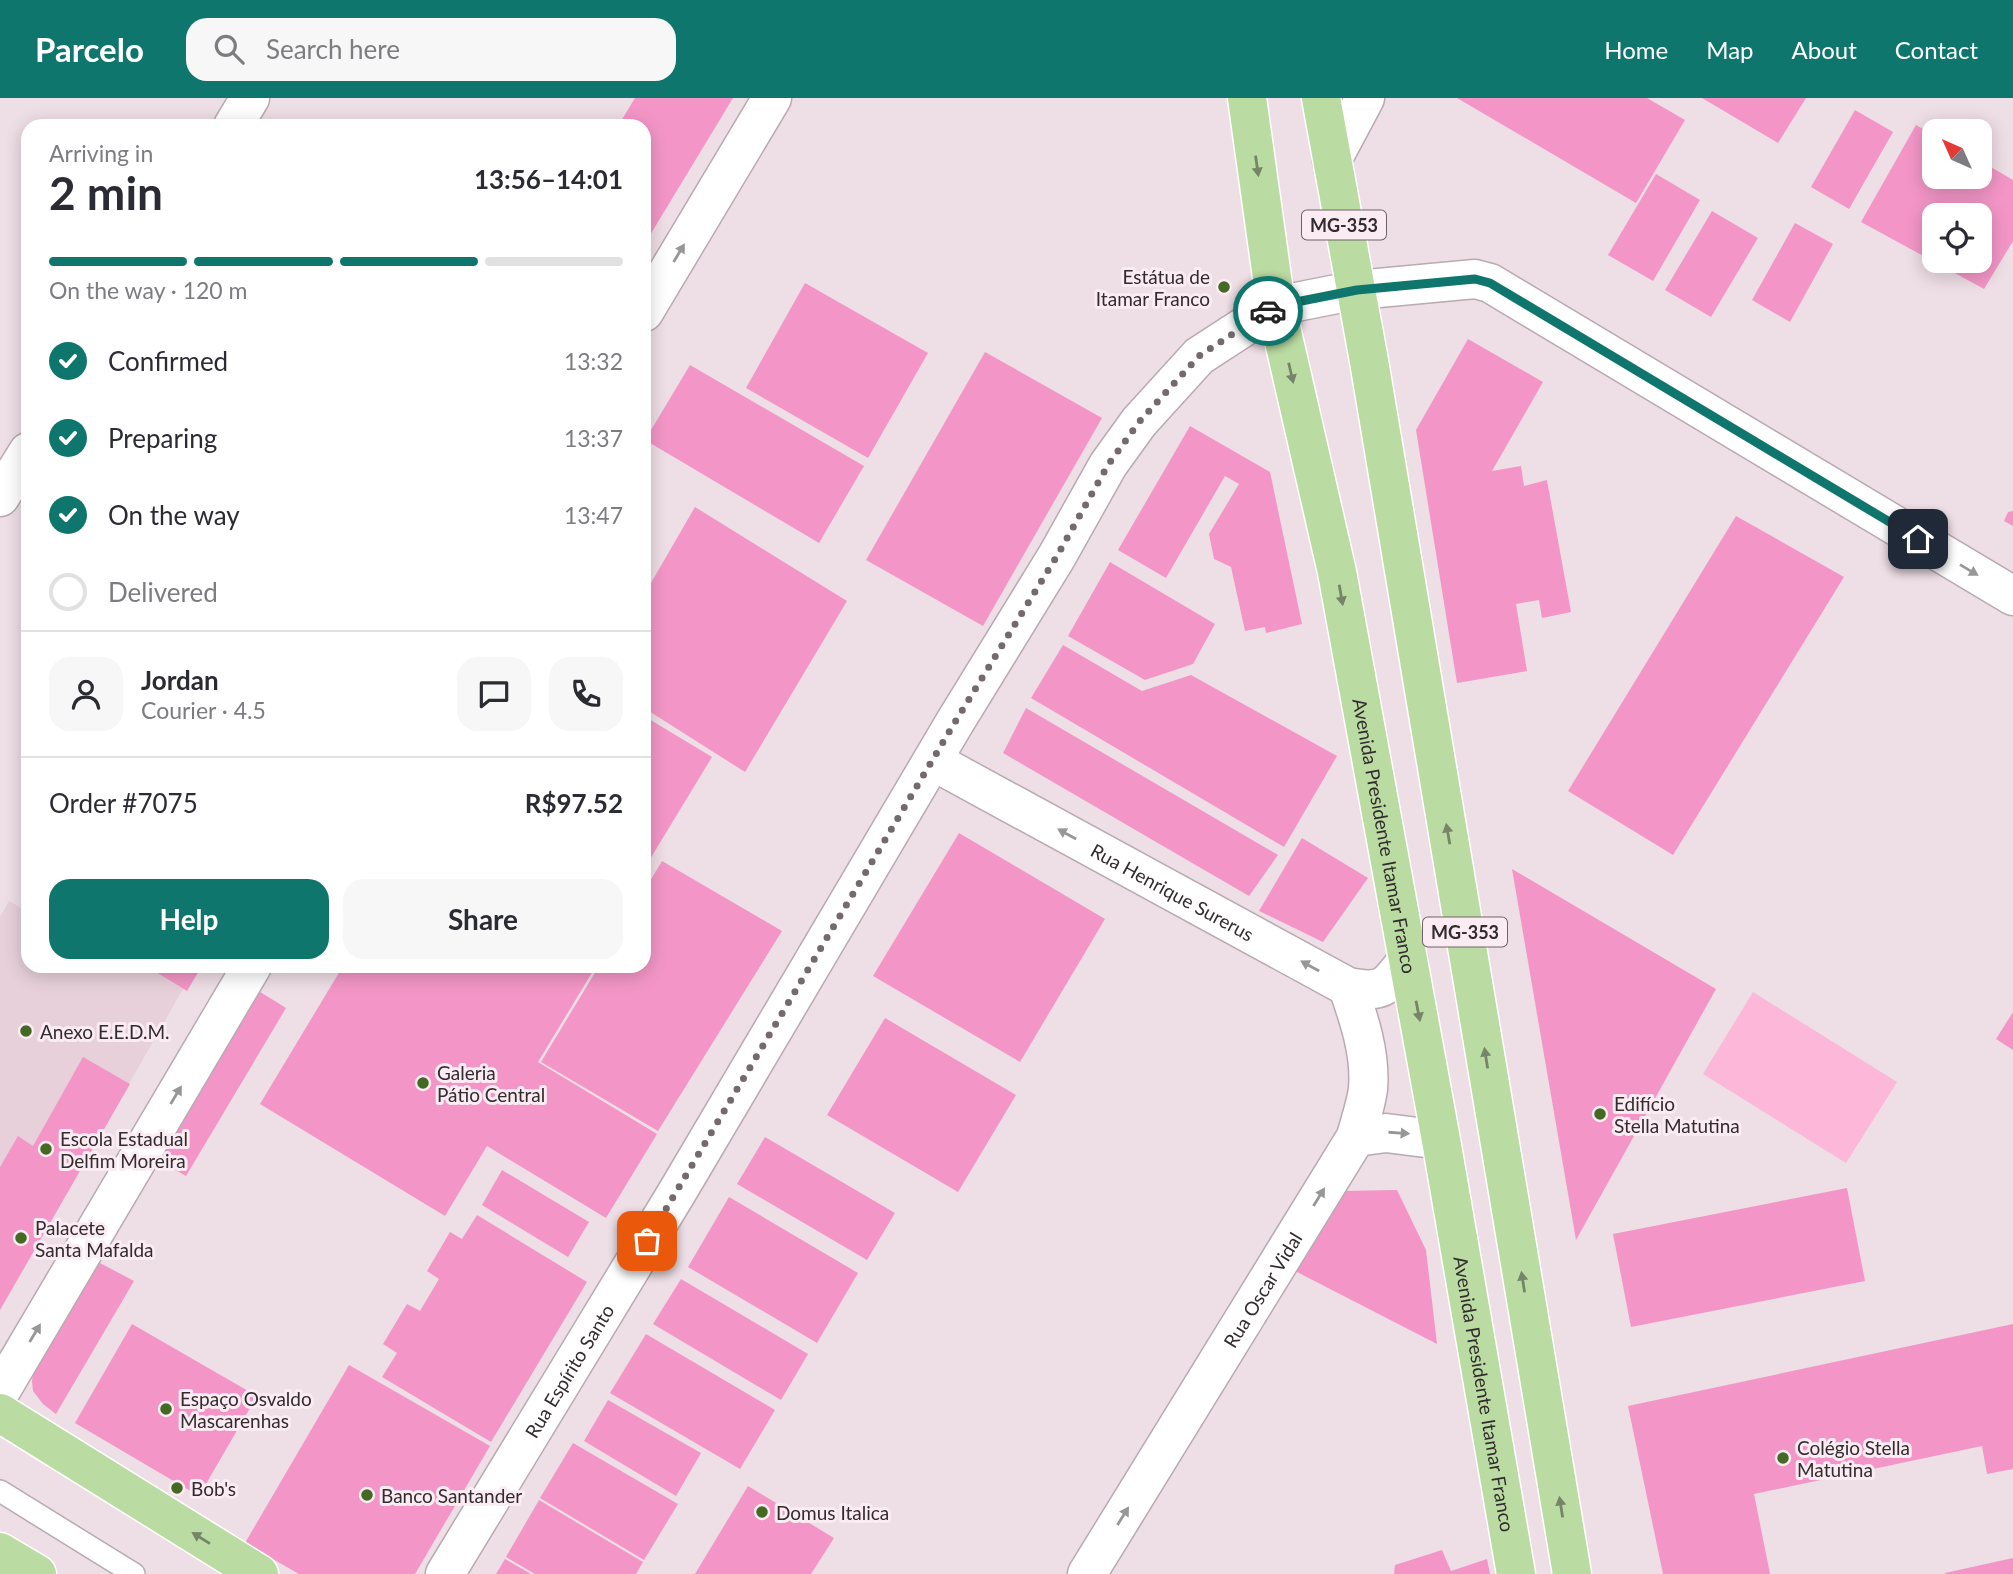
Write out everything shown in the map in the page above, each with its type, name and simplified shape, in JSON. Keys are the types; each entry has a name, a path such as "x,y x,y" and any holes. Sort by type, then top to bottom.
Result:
{"main road":[{"name":"Avenida Presidente Itamar Franco","path":"1247,98 1276,306 1337,572 1441,1140 1516,1574"},
{"name":"MG-353","path":"1321,98 1357,290 1572,1574"},
{"path":"0,1413 260,1574"},
{"path":"0,1552 37,1574"}],"street":[{"path":"237,119 250,98"},
{"path":"651,300 772,98"},
{"path":"1332,160 1365,98"},
{"path":"1276,306 1357,290 1475,279 1490,283 2013,596"},
{"name":"Rua Espírito Santo","path":"445,1574 676,1194 1057,556 1108,465 1139,422 1199,356 1276,306"},
{"path":"0,497 21,463"},
{"name":"Rua Henrique Surerus","path":"933,761 1348,987"},
{"path":"1348,987 1366,990 1387,985 1408,958"},
{"path":"0,1392 248,973"},
{"name":"Rua Oscar Vidal","path":"1087,1574 1356,1137 1368,1089 1368,1061 1360,1023 1348,987"},
{"path":"1356,1137 1386,1133 1441,1140"}],"lane":[{"path":"0,1491 134,1574"}],"shaded area":[{"name":"Escola Estadual Delfim Moreira","path":"9,901 21,908 21,973 157,973 183,989 0,1310 0,917"},
{"path":"1753,992 1897,1082 1846,1163 1703,1074"}],"building":[{"path":"635,98 733,98 651,233 651,119 622,119"},
{"path":"1457,98 1647,98 1685,120 1636,203"},
{"path":"1702,98 1806,98 1778,143"},
{"path":"1855,110 1893,132 1849,209 1811,187"},
{"path":"1916,125 1922,128 1922,189 1992,189 1992,168 2013,180 2013,241 1984,289 1955,273 1992,273 1992,203 1922,203 1922,255 1861,222"},
{"path":"1656,174 1700,200 1653,281 1608,255"},
{"path":"1712,211 1758,238 1711,317 1665,290"},
{"path":"1795,223 1833,244 1790,322 1752,300"},
{"path":"805,283 928,353 868,458 746,388"},
{"path":"1468,339 1543,382 1492,471 1521,466 1524,486 1547,480 1571,612 1542,618 1539,600 1516,604 1527,671 1457,683 1416,430"},
{"path":"985,352 1102,418 983,626 866,560"},
{"path":"690,365 864,466 819,543 651,444 651,430"},
{"path":"1190,426 1270,472 1302,624 1266,633 1265,627 1245,631 1231,567 1214,559 1209,534 1239,484 1225,476 1166,578 1118,550"},
{"path":"695,507 847,601 745,772 651,712 651,583"},
{"path":"2013,511 2013,526 2004,521 2008,512"},
{"path":"1736,516 1844,577 1673,855 1568,791"},
{"path":"1110,562 1215,624 1193,664 1145,680 1068,636"},
{"path":"1063,645 1142,691 1191,675 1337,756 1284,847 1031,698"},
{"path":"1026,708 1278,855 1249,896 1003,753"},
{"path":"651,720 712,757 651,857"},
{"path":"959,833 1105,919 1020,1062 873,976"},
{"path":"1302,838 1368,878 1323,942 1259,911"},
{"path":"662,861 782,931 658,1131 541,1062 595,973 651,973 651,879"},
{"name":"Edifício Stella Matutina","path":"1512,869 1716,989 1576,1240"},
{"path":"157,973 198,973 187,991"},
{"name":"Galeria Pátio Central","path":"339,973 592,973 538,1062 657,1134 606,1218 487,1146 445,1216 260,1104"},
{"path":"257,990 286,1008 186,1176 157,1159"},
{"path":"2013,1012 2013,1050 1996,1039"},
{"path":"885,1018 1016,1095 958,1192 827,1115"},
{"name":"Palacete Santa Mafalda","path":"83,1057 130,1084 0,1310 0,1167 18,1136 33,1146"},
{"path":"765,1137 895,1213 867,1260 737,1184"},
{"path":"502,1170 589,1222 568,1257 482,1205"},
{"path":"1847,1188 1865,1281 1631,1327 1613,1234"},
{"path":"1397,1190 1426,1250 1437,1344 1295,1271 1342,1191"},
{"path":"729,1197 858,1273 817,1343 688,1267"},
{"path":"477,1215 587,1282 491,1442 382,1377 397,1353 383,1344 407,1304 420,1311 439,1279 427,1271 450,1232 462,1239"},
{"path":"98,1262 134,1281 56,1414 43,1404 33,1391 34,1369"},
{"path":"681,1279 808,1354 781,1400 653,1324"},
{"name":"Espaço Osvaldo Mascarenhas","path":"132,1324 257,1396 199,1496 75,1423"},
{"name":"Colégio Stella Matutina","path":"2013,1324 2013,1469 1987,1474 1982,1446 1754,1494 1770,1574 1663,1574 1628,1406"},
{"path":"646,1334 775,1410 740,1469 610,1393"},
{"name":"Banco Santander","path":"349,1365 490,1446 415,1574 299,1574 245,1543"},
{"path":"608,1400 701,1453 676,1496 584,1441"},
{"path":"573,1443 678,1504 644,1560 540,1498"},
{"name":"Domus Italica","path":"748,1486 834,1538 811,1574 695,1574"},
{"path":"539,1500 643,1562 636,1574 535,1574 506,1557"},
{"path":"1442,1550 1451,1571 1487,1559 1490,1574 1394,1574 1395,1565"},
{"path":"2013,1558 2013,1574 1945,1574 1945,1573"},
{"path":"505,1559 531,1574 496,1574"}],"way so far":[{"path":"647,1241 955,722 1057,556 1108,465 1139,422 1199,356 1268,311"}],"place":[{"name":"Estátua de Itamar Franco","path":"1224,287"},
{"name":"Anexo E.E.D.M.","path":"26,1031"},
{"name":"Galeria Pátio Central","path":"423,1083"},
{"name":"Edifício Stella Matutina","path":"1600,1114"},
{"name":"Escola Estadual Delfim Moreira","path":"46,1149"},
{"name":"Palacete Santa Mafalda","path":"21,1238"},
{"name":"Espaço Osvaldo Mascarenhas","path":"166,1409"},
{"name":"Colégio Stella Matutina","path":"1783,1458"},
{"name":"Bob's","path":"177,1488"},
{"name":"Banco Santander","path":"367,1495"},
{"name":"Domus Italica","path":"762,1512"}],"route":[{"path":"1268,311 1276,306 1357,290 1475,279 1490,283 1918,539"}]}
